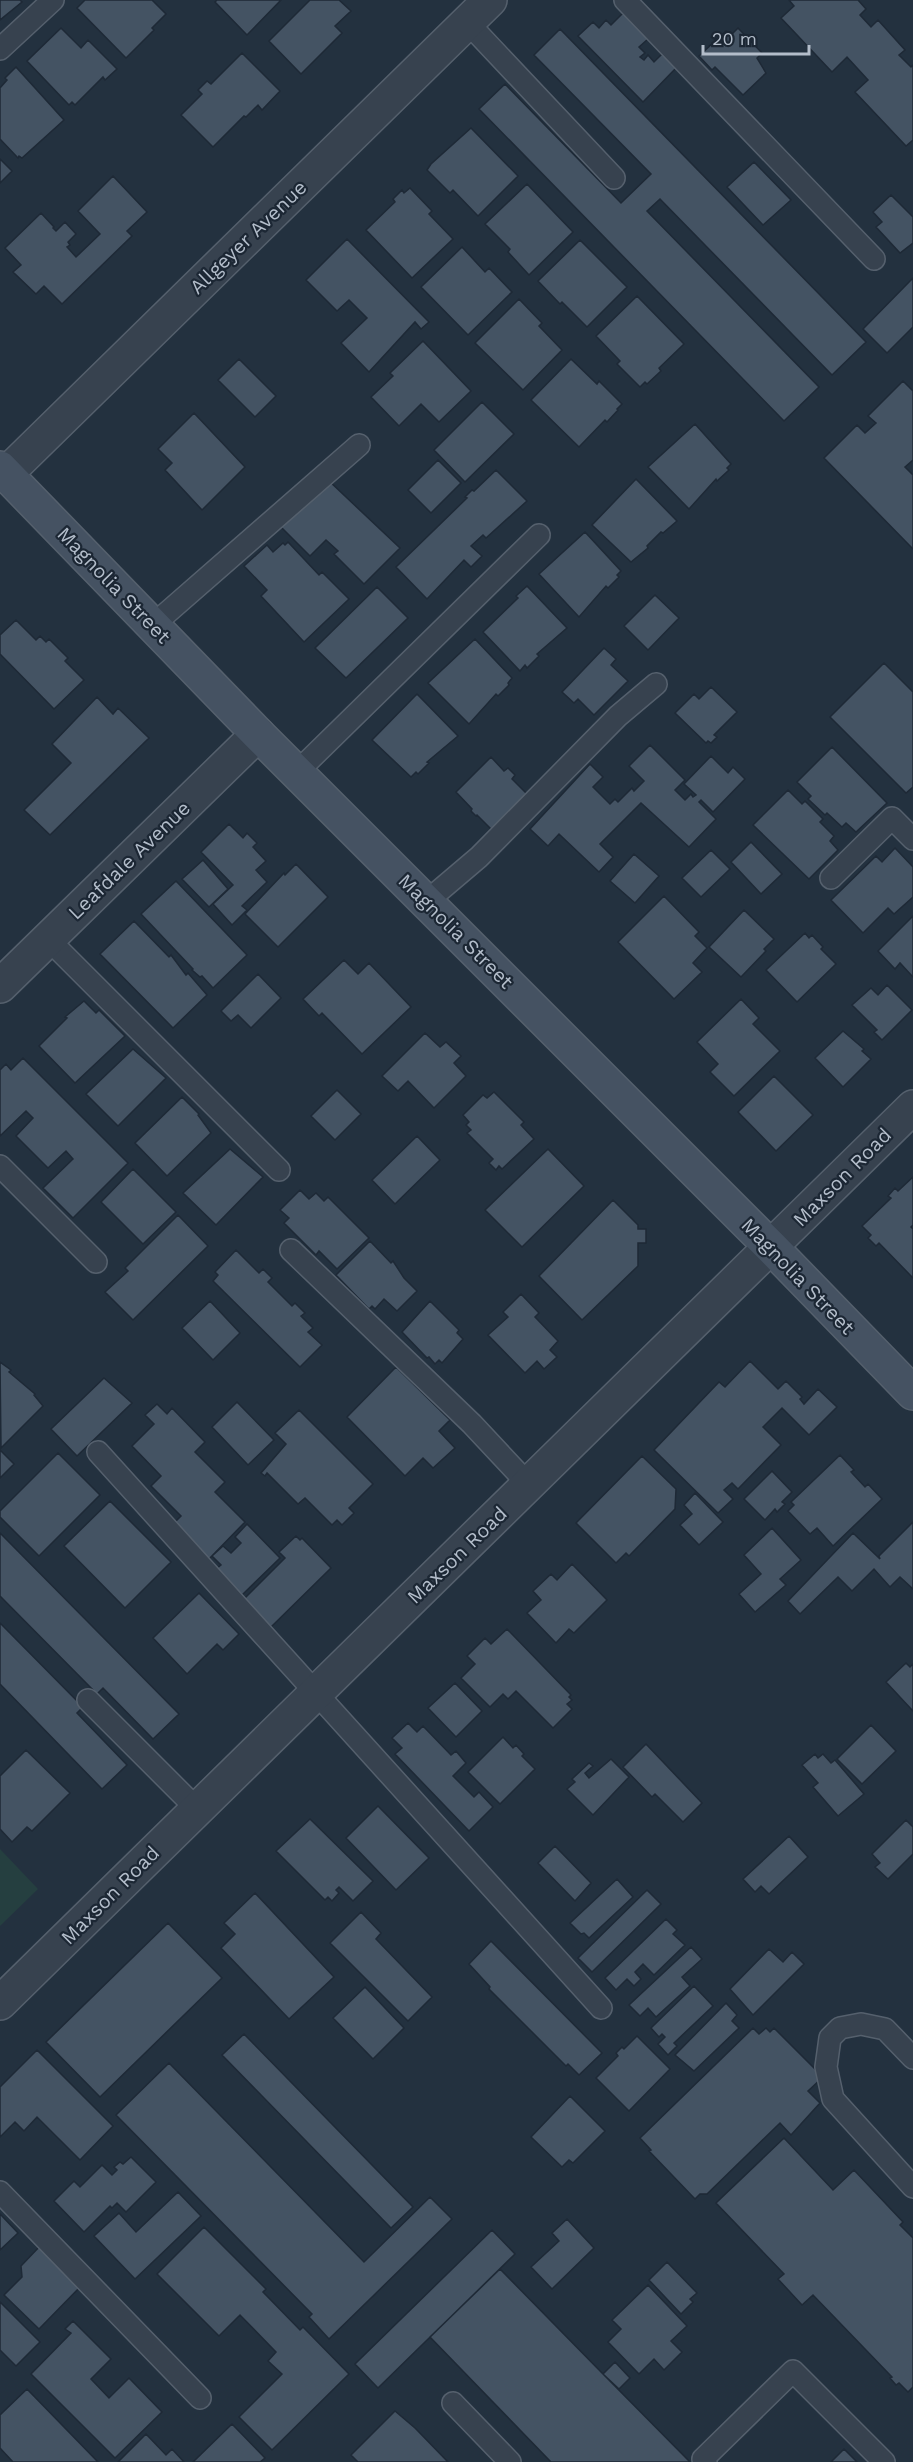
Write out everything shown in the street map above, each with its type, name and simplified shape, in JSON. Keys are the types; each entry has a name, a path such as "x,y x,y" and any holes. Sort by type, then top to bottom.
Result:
{"street":[{"name":"Allgeyer Avenue","path":"2,474 479,11"},
{"name":"Magnolia Street","path":"2,474 258,734 771,1247 913,1393"},
{"name":"Leafdale Avenue","path":"0,986 258,734"},
{"name":"Maxson Road","path":"0,2003 913,1107"}],"lane":[{"path":"0,49 53,0"},
{"path":"625,0 874,259"},
{"path":"479,11 614,178"},
{"path":"153,625 359,446"},
{"path":"297,772 539,535"},
{"path":"426,902 479,857 618,717 656,684"},
{"path":"831,878 892,818 913,839"},
{"path":"48,939 279,1170"},
{"path":"0,1166 96,1262"},
{"path":"291,1250 472,1424 529,1485"},
{"path":"98,1452 601,2008"},
{"path":"88,1700 197,1809"},
{"path":"913,2058 885,2029 861,2024 840,2028 830,2038 826,2067 833,2099 913,2187"},
{"path":"0,2192 200,2398"},
{"path":"706,2462 703,2459 794,2371 884,2462"},
{"path":"453,2403 510,2462"}],"green space":[{"path":"0,1849 38,1889 0,1926"}],"building":[{"path":"0,0 20,0 22,2 0,20"},
{"path":"85,0 152,0 166,14 152,28 154,30 126,58 77,8"},
{"path":"217,0 281,0 247,35 215,2"},
{"path":"310,0 339,0 351,11 335,26 342,33 301,74 269,41"},
{"path":"789,0 858,0 866,9 860,15 871,27 878,20 905,50 899,55 911,67 913,65 913,140 906,146 855,92 868,80 847,57 832,72 781,18 794,6"},
{"path":"623,13 648,39 639,47 645,53 640,57 644,60 648,55 654,62 662,54 676,68 643,102 578,36 593,22 599,28 606,20 611,25"},
{"path":"61,28 81,48 88,40 117,69 105,80 103,77 75,105 72,102 69,105 27,61"},
{"path":"738,28 762,53 757,58 766,73 743,95 715,67 712,70 699,56 726,31 731,35"},
{"path":"560,29 866,342 832,375 660,199 647,211 819,387 784,421 479,109 505,84 621,203 651,174 534,55"},
{"path":"242,53 280,91 262,110 258,105 246,117 244,116 213,147 181,115 202,94 198,90 207,81 211,84"},
{"path":"16,67 64,120 22,158 19,156 18,158 0,139 0,88 7,80 5,78"},
{"path":"471,128 518,176 478,216 453,190 450,193 427,170"},
{"path":"0,159 12,171 0,183"},
{"path":"754,162 791,200 763,225 727,187"},
{"path":"113,176 147,212 127,231 132,236 62,304 44,286 36,294 13,272 21,265 5,248 41,213 56,231 65,222 76,234 68,242 70,245 67,247 76,257 100,234 78,211"},
{"path":"527,184 573,232 529,275 508,252 510,249 485,224"},
{"path":"410,188 432,211 429,214 453,239 412,278 366,230 395,202 393,199 402,190 404,193"},
{"path":"891,195 913,217 913,243 900,253 876,227 882,222 873,212"},
{"path":"347,239 429,322 421,329 415,322 369,372 341,343 367,318 349,300 337,311 306,280"},
{"path":"580,240 627,287 587,327 538,281"},
{"path":"462,247 485,272 489,268 512,292 468,335 421,287"},
{"path":"913,278 913,327 887,353 863,329"},
{"path":"637,296 684,344 659,368 661,371 647,384 645,382 640,387 617,364 620,361 596,336"},
{"path":"519,299 542,323 539,326 562,350 523,390 475,343"},
{"path":"423,341 471,391 439,422 421,404 399,426 371,397 393,376 390,373"},
{"path":"239,359 276,396 255,417 218,380"},
{"path":"571,359 597,384 599,381 622,404 607,422 605,420 579,447 531,400"},
{"path":"903,381 913,391 913,460 905,467 913,475 913,549 824,458 857,425 865,433 876,423 868,416"},
{"path":"482,402 514,434 465,482 434,450"},
{"path":"194,413 245,467 202,510 165,470 172,463 158,449"},
{"path":"695,424 731,464 727,468 729,470 717,481 716,479 689,509 648,467"},
{"path":"438,460 461,483 431,513 408,490"},
{"path":"496,470 527,501 486,538 483,535 471,546 482,556 471,567 464,560 427,599 396,567 467,498 465,497 472,490 474,491"},
{"path":"636,479 677,521 663,533 661,532 647,546 648,548 631,562 592,525"},
{"path":"328,480 400,548 364,584 334,554 338,551 326,540 310,556 281,527"},
{"path":"585,532 621,571 617,575 619,577 608,588 606,586 579,617 539,574"},
{"path":"288,542 319,575 322,572 349,599 304,642 261,596 267,590 244,566 267,545 273,552 283,543 285,545"},
{"path":"527,586 567,628 537,654 539,656 527,668 525,665 520,671 483,632"},
{"path":"377,587 408,618 346,678 315,648"},
{"path":"655,595 679,618 648,650 624,626"},
{"path":"16,620 36,640 40,636 46,642 49,639 68,658 65,661 84,680 54,709 0,654 0,635"},
{"path":"475,639 512,678 509,685 498,696 496,694 469,724 428,683"},
{"path":"604,648 616,659 611,665 628,681 594,715 578,699 574,703 562,692"},
{"path":"884,663 913,692 913,787 906,793 830,717"},
{"path":"711,687 737,712 714,735 717,737 711,743 708,741 706,743 675,713 694,694 699,699"},
{"path":"417,694 458,736 427,762 429,763 418,774 416,772 411,777 372,740"},
{"path":"97,697 113,714 118,708 149,738 50,835 24,810 71,763 52,744"},
{"path":"650,745 685,780 675,790 685,800 691,794 693,797 696,795 684,784 711,756 728,773 733,767 745,779 713,812 701,800 699,802 716,819 689,847 641,803 600,844 613,857 599,872 559,834 548,846 530,829 590,764 603,777 593,787 610,804 615,799 618,802 632,788 634,791 644,781 629,766"},
{"path":"832,747 887,803 856,832 846,823 842,827 827,813 825,815 808,799 811,796 797,782"},
{"path":"491,757 504,771 508,768 515,775 512,779 530,797 494,832 471,811 472,809 456,792"},
{"path":"788,790 802,804 805,801 823,819 820,822 834,836 830,841 838,850 809,879 753,825"},
{"path":"229,824 243,838 247,833 257,843 253,847 266,861 256,870 267,882 242,906 247,910 232,925 213,904 233,885 201,852"},
{"path":"751,842 782,874 761,894 731,862"},
{"path":"895,848 913,867 913,897 894,914 888,908 863,933 831,900 876,856 882,862"},
{"path":"711,850 730,869 701,897 682,878"},
{"path":"634,854 659,876 635,903 610,881"},
{"path":"203,860 228,889 209,907 182,879"},
{"path":"296,864 328,897 278,947 245,914 284,873 285,875"},
{"path":"176,881 247,955 213,988 202,976 200,977 192,970 141,914"},
{"path":"664,896 699,932 695,936 707,948 693,963 702,972 674,999 618,942"},
{"path":"744,910 774,939 764,949 766,951 741,977 709,947"},
{"path":"913,916 913,977 900,963 895,969 878,951"},
{"path":"134,921 169,957 171,955 186,975 188,973 207,995 173,1028 100,954"},
{"path":"805,933 809,938 812,935 823,947 821,949 836,964 797,1002 766,970"},
{"path":"344,960 358,974 369,963 411,1007 362,1054 322,1013 319,1016 303,999"},
{"path":"258,974 281,998 251,1028 238,1015 231,1021 221,1011"},
{"path":"887,985 912,1010 882,1040 874,1032 877,1030 852,1005 871,988 878,995"},
{"path":"741,999 759,1018 753,1024 780,1051 734,1096 710,1072 718,1064 697,1042"},
{"path":"84,1001 96,1013 99,1010 125,1036 75,1083 39,1046 67,1018 65,1017"},
{"path":"843,1031 864,1049 862,1051 871,1059 843,1087 815,1058"},
{"path":"425,1033 440,1047 446,1042 461,1056 454,1063 466,1076 434,1108 408,1081 398,1091 382,1076"},
{"path":"133,1049 166,1078 118,1126 86,1094"},
{"path":"23,1058 128,1163 73,1218 43,1188 73,1159 66,1151 48,1168 16,1136 33,1118 26,1111 0,1136 0,1070 6,1064 11,1070"},
{"path":"774,1076 813,1115 776,1151 738,1112"},
{"path":"337,1090 361,1114 335,1140 311,1116"},
{"path":"494,1092 524,1122 521,1125 534,1139 502,1169 499,1166 496,1170 489,1163 493,1159 467,1133 471,1130 466,1125 469,1122 463,1115 483,1095 487,1098"},
{"path":"182,1097 199,1114 211,1133 167,1176 135,1143"},
{"path":"417,1136 440,1160 395,1204 372,1180"},
{"path":"230,1149 263,1177 216,1225 183,1193"},
{"path":"548,1149 584,1186 522,1247 485,1210"},
{"path":"133,1169 176,1212 143,1244 101,1202"},
{"path":"913,1177 913,1225 911,1227 913,1229 913,1278 879,1243 876,1246 868,1238 871,1235 862,1226 891,1198 888,1196 895,1188 898,1191"},
{"path":"300,1190 309,1199 316,1193 324,1201 328,1197 369,1238 337,1269 319,1251 316,1255 284,1223 289,1218 280,1210"},
{"path":"613,1200 638,1225 638,1229 646,1229 646,1243 638,1243 638,1266 582,1320 539,1276"},
{"path":"178,1215 208,1246 133,1320 105,1292 128,1271 125,1268"},
{"path":"370,1241 391,1263 393,1261 404,1278 417,1291 397,1311 384,1299 375,1309 372,1306 369,1309 336,1275"},
{"path":"236,1250 259,1273 263,1269 272,1278 268,1282 292,1306 295,1303 305,1313 301,1316 313,1328 308,1332 322,1345 300,1367 213,1281 218,1275 215,1272"},
{"path":"521,1294 539,1313 535,1317 558,1341 550,1350 557,1357 544,1369 537,1361 525,1373 488,1335 508,1317 503,1312"},
{"path":"210,1301 240,1333 213,1360 182,1328"},
{"path":"430,1301 459,1330 457,1333 463,1339 442,1363 439,1360 435,1364 402,1332"},
{"path":"750,1361 778,1389 786,1381 802,1397 800,1399 804,1404 818,1389 837,1407 809,1435 782,1408 763,1427 781,1445 738,1489 732,1483 724,1490 733,1499 718,1513 654,1450 719,1382 725,1387"},
{"path":"0,1362 35,1394 43,1406 1,1448"},
{"path":"396,1367 450,1420 439,1431 455,1448 433,1468 423,1458 405,1476 347,1417"},
{"path":"104,1378 132,1403 77,1456 51,1429"},
{"path":"237,1402 274,1440 248,1465 212,1427"},
{"path":"157,1404 167,1414 172,1408 205,1442 195,1452 225,1482 215,1492 245,1522 207,1561 172,1525 181,1516 151,1486 161,1476 132,1446 154,1424 145,1415"},
{"path":"299,1410 373,1484 349,1508 354,1513 342,1525 337,1520 332,1525 305,1498 298,1504 267,1473 265,1476 261,1473 286,1444 275,1433"},
{"path":"0,1450 14,1464 0,1478"},
{"path":"58,1453 100,1495 39,1556 0,1517 0,1511"},
{"path":"840,1455 865,1487 868,1484 882,1499 833,1546 817,1528 810,1534 788,1511 794,1505 791,1502"},
{"path":"642,1456 676,1489 675,1509 629,1556 626,1553 616,1563 576,1523"},
{"path":"772,1471 792,1492 782,1502 785,1504 777,1512 775,1509 765,1520 744,1499"},
{"path":"695,1493 723,1522 699,1545 680,1525 692,1514 684,1505"},
{"path":"110,1501 171,1562 125,1608 64,1546"},
{"path":"913,1522 913,1589 900,1577 890,1587 874,1569 852,1591 838,1577 800,1614 788,1601 853,1533 880,1559 879,1556"},
{"path":"247,1524 280,1558 242,1595 216,1569 221,1565 212,1556 223,1546 231,1553 241,1543 235,1537"},
{"path":"772,1528 801,1560 780,1579 786,1585 755,1612 739,1594 761,1574 744,1555"},
{"path":"0,1533 179,1714 153,1739 103,1688 97,1694 0,1596"},
{"path":"296,1536 300,1540 302,1538 331,1568 271,1627 243,1600 285,1558 279,1552"},
{"path":"572,1564 607,1600 574,1633 569,1629 556,1643 527,1613 541,1600 533,1591 551,1574 557,1580"},
{"path":"199,1593 239,1634 223,1650 217,1644 187,1674 153,1638"},
{"path":"0,1623 83,1707 77,1713 127,1765 102,1789 0,1684"},
{"path":"507,1629 571,1695 569,1697 572,1700 567,1704 572,1709 553,1728 516,1691 508,1699 503,1694 490,1707 461,1678 475,1664 467,1656 485,1638 491,1644"},
{"path":"906,1663 910,1667 913,1664 913,1711 886,1682"},
{"path":"455,1683 482,1711 456,1737 428,1708"},
{"path":"408,1723 417,1732 423,1726 451,1755 456,1751 466,1763 453,1776 474,1797 479,1792 493,1807 469,1831 395,1754 402,1748 392,1738"},
{"path":"871,1725 896,1751 862,1784 837,1759"},
{"path":"503,1737 513,1748 516,1745 524,1754 522,1756 535,1769 500,1804 468,1772"},
{"path":"646,1744 702,1803 683,1822 655,1794 652,1797 623,1767"},
{"path":"26,1750 70,1793 32,1831 27,1827 12,1842 0,1829 0,1776"},
{"path":"815,1754 818,1758 823,1754 831,1763 835,1760 864,1794 838,1816 813,1787 818,1783 802,1765"},
{"path":"611,1759 629,1777 593,1815 567,1789 575,1782 572,1779 589,1763 593,1766 585,1773 589,1778"},
{"path":"378,1806 429,1858 396,1890 346,1838"},
{"path":"310,1819 373,1881 353,1901 339,1887 336,1890 339,1893 332,1901 328,1897 325,1900 276,1851"},
{"path":"906,1820 913,1827 913,1854 888,1879 875,1867 880,1863 872,1854"},
{"path":"789,1836 808,1857 769,1894 761,1886 755,1892 743,1879"},
{"path":"555,1846 591,1883 575,1901 538,1863"},
{"path":"617,1879 633,1897 589,1938 584,1933 581,1934 570,1923"},
{"path":"647,1890 661,1904 592,1972 578,1958"},
{"path":"255,1893 334,1977 289,2019 221,1948 235,1934 224,1923"},
{"path":"361,1912 381,1933 376,1939 432,1997 408,2021 330,1943"},
{"path":"666,1919 677,1930 673,1934 685,1945 654,1975 643,1964 635,1972 641,1979 634,1986 627,1979 616,1990 605,1978"},
{"path":"168,1923 222,1978 100,2097 46,2042"},
{"path":"491,1941 602,2053 579,2075 568,2064 566,2066 489,1989 490,1987 469,1964"},
{"path":"691,1947 702,1959 682,1977 690,1986 656,2017 648,2008 640,2016 629,2005"},
{"path":"769,1949 783,1962 792,1952 804,1964 753,2015 730,1989"},
{"path":"694,1986 713,2006 674,2043 677,2046 668,2055 658,2044 665,2037 662,2034 659,2037 651,2028"},
{"path":"365,1987 404,2028 373,2059 333,2018"},
{"path":"726,2003 737,2015 732,2021 739,2028 694,2071 675,2055"},
{"path":"753,2028 759,2034 766,2028 770,2032 774,2028 823,2077 808,2091 820,2103 791,2135 780,2123 707,2194 700,2194 695,2199 649,2151 651,2150 640,2138"},
{"path":"244,2034 413,2207 391,2228 222,2055"},
{"path":"637,2036 670,2069 629,2111 596,2078 618,2056 616,2053 622,2047 624,2049"},
{"path":"37,2050 113,2126 80,2160 37,2117 24,2131 15,2122 0,2137 0,2087"},
{"path":"169,2063 364,2262 430,2197 452,2219 329,2339 309,2317 312,2314 116,2115"},
{"path":"570,2096 605,2131 573,2163 569,2160 562,2167 531,2137"},
{"path":"784,2138 833,2190 854,2170 903,2222 900,2225 913,2238 913,2387 908,2392 899,2383 896,2385 890,2378 892,2377 813,2295 802,2305 778,2279 784,2274 716,2203"},
{"path":"131,2157 156,2182 126,2212 117,2203 112,2208 110,2206 84,2232 54,2201 74,2181 80,2187 102,2165 112,2175 117,2170 114,2167 120,2162 123,2164"},
{"path":"178,2192 201,2216 135,2279 94,2236 119,2213 136,2232"},
{"path":"0,2214 18,2233 0,2250"},
{"path":"567,2219 594,2248 552,2289 531,2267 559,2241 552,2233"},
{"path":"204,2227 266,2289 263,2292 300,2330 303,2327 349,2374 272,2450 239,2417 282,2374 268,2361 276,2352 240,2315 219,2336 157,2274"},
{"path":"492,2230 515,2254 378,2388 355,2364"},
{"path":"41,2245 82,2285 39,2329 4,2295 22,2277 21,2266"},
{"path":"667,2262 697,2293 690,2299 693,2302 681,2314 649,2280"},
{"path":"500,2269 690,2462 551,2462 430,2337"},
{"path":"648,2285 687,2326 671,2341 682,2352 664,2370 654,2359 639,2374 608,2342 621,2329 612,2320"},
{"path":"0,2302 40,2342 16,2366 0,2350"},
{"path":"73,2321 111,2359 91,2379 109,2398 129,2378 162,2412 115,2458 31,2374 71,2333 65,2329"},
{"path":"615,2362 630,2378 619,2389 603,2374"},
{"path":"27,2389 98,2462 13,2462 0,2448 0,2415"},
{"path":"395,2411 448,2462 358,2462 351,2455"},
{"path":"232,2424 265,2458 260,2462 193,2462"},
{"path":"146,2434 166,2455 172,2449 184,2462 118,2462"},
{"path":"844,2449 857,2462 831,2462"}]}
